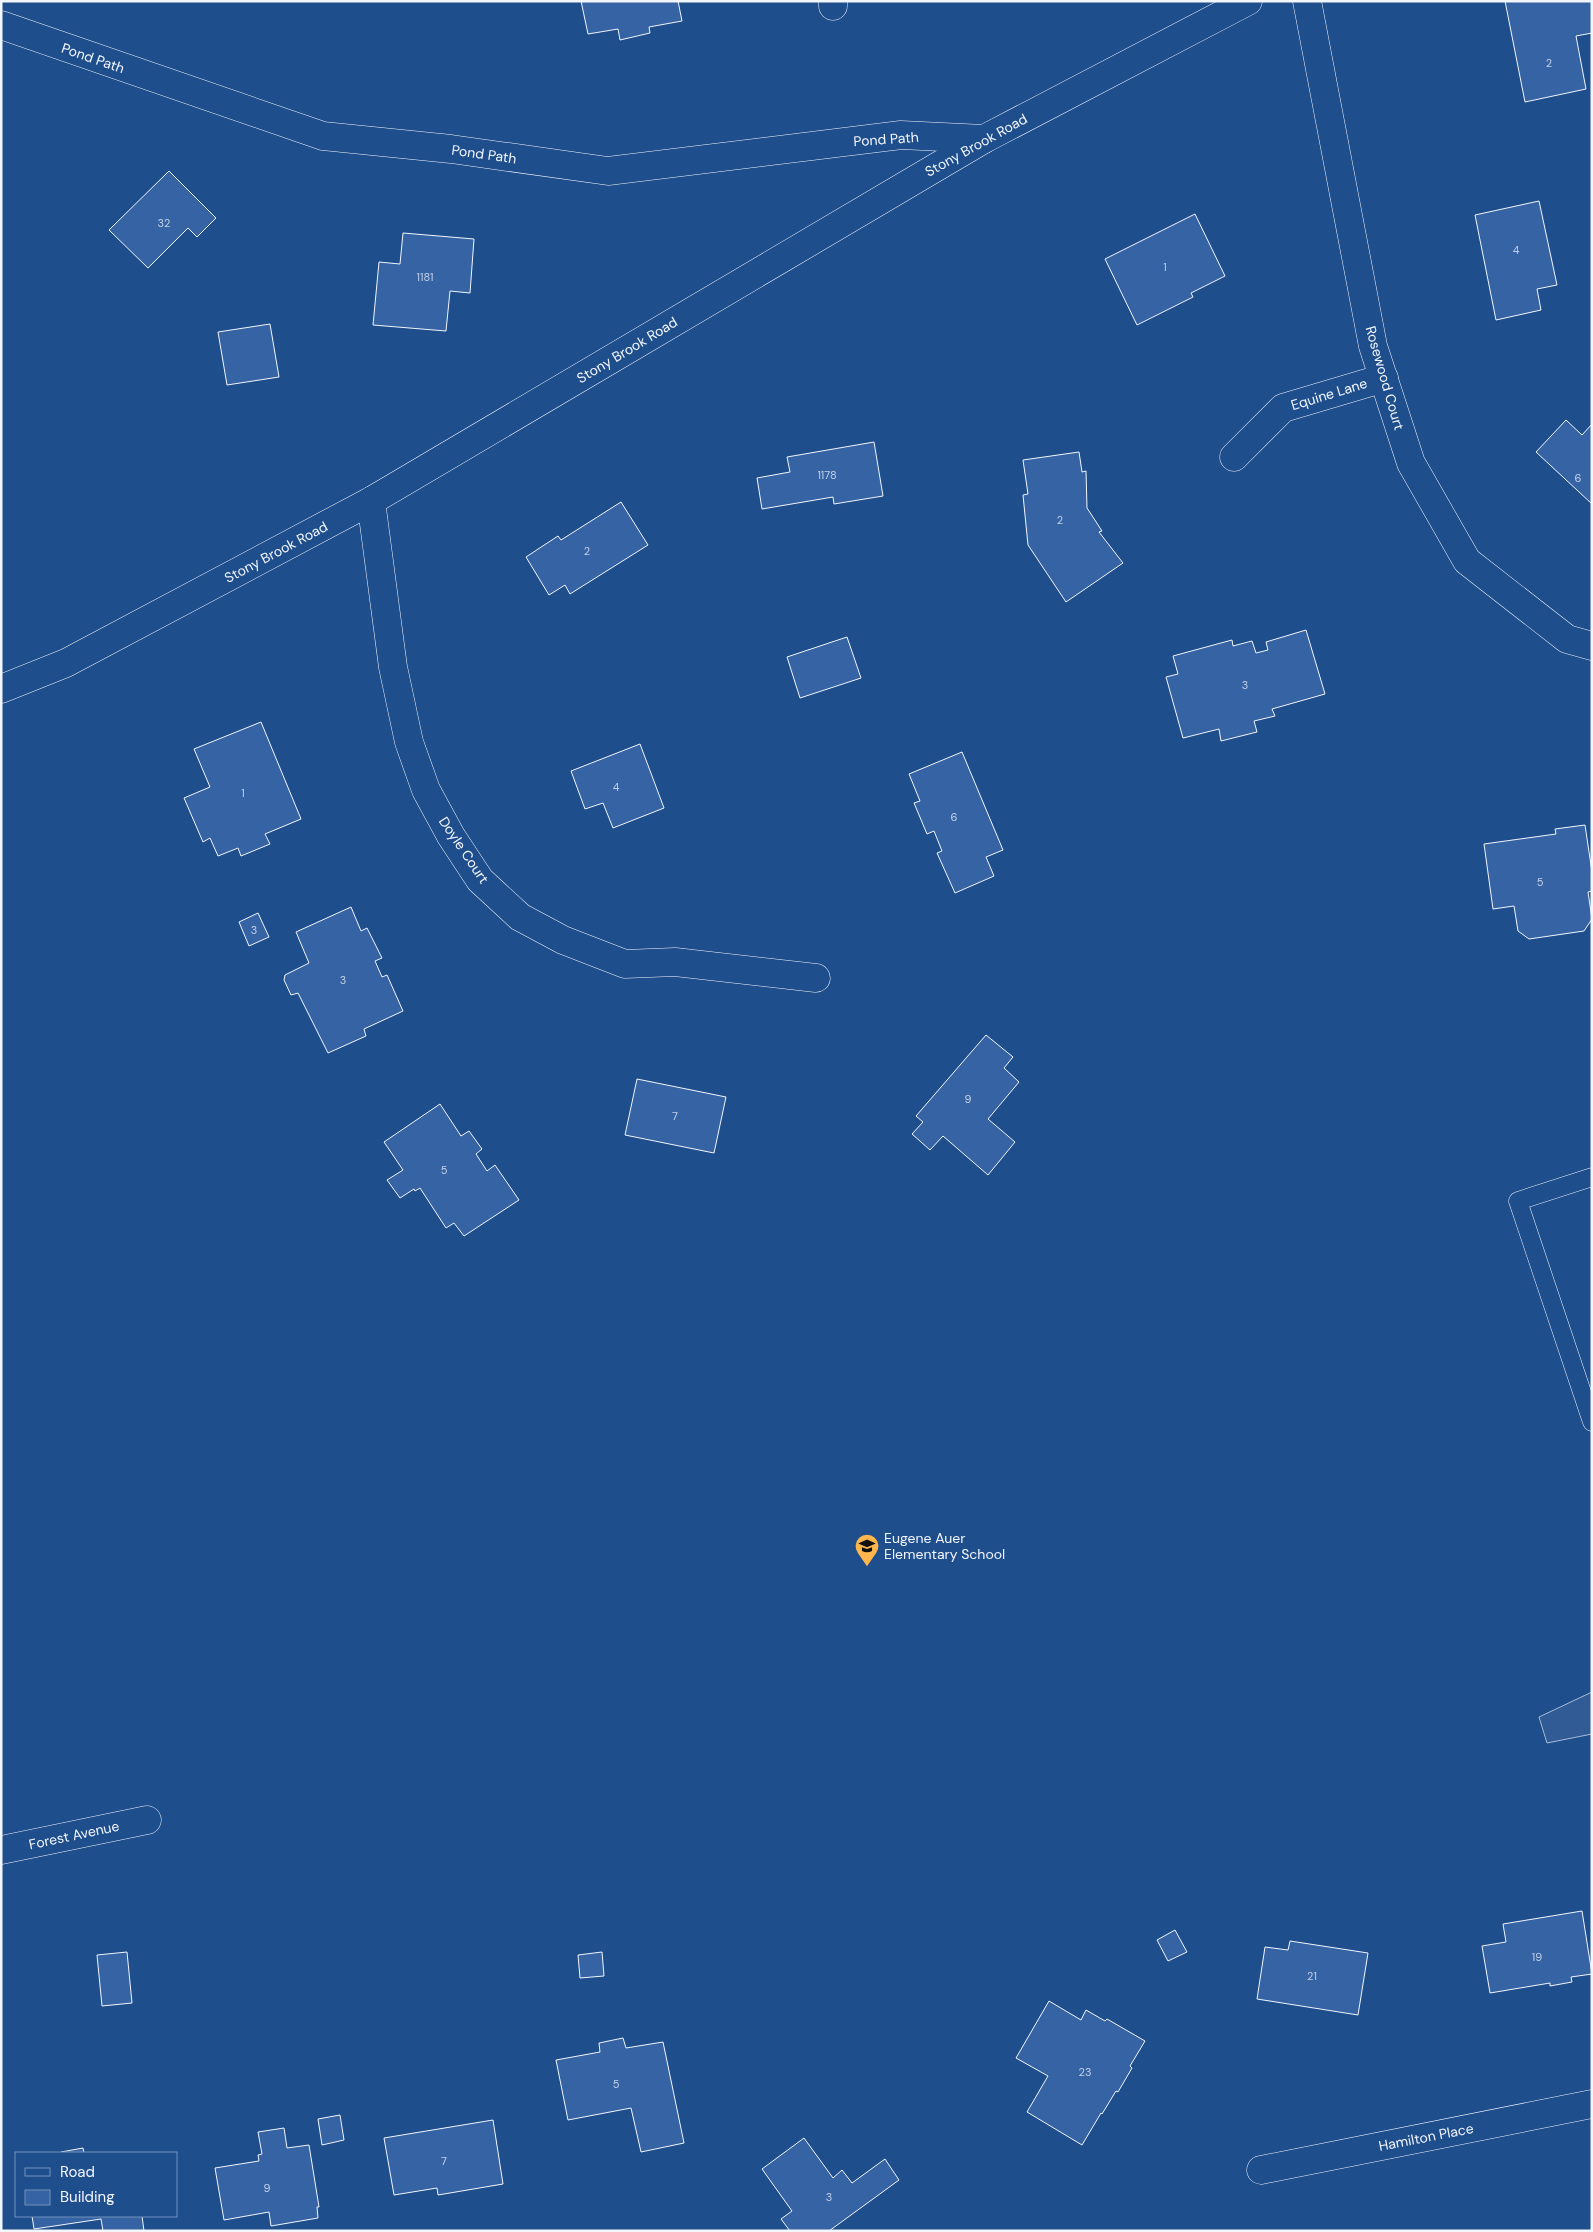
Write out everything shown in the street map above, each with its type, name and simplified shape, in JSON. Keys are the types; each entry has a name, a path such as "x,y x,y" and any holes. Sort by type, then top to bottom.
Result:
{"street":[{"name":"Stony Brook Road","path":"1,689 66,663 371,501 984,139 1248,1"},
{"name":"Rosewood Court","path":"1307,1 1373,346 1411,463 1467,560 1567,639 1592,646"},
{"name":"Pond Path","path":"1,25 322,136 451,149 608,170 901,135 984,139"},
{"name":"Equine Lane","path":"1234,457 1283,408 1384,378"},
{"name":"Doyle Court","path":"371,501 393,667 409,742 426,790 480,880 520,917 563,940 625,964 675,962 816,978"},
{"name":"Forest Avenue","path":"1,1850 146,1820"},
{"name":"Hamilton Place","path":"1260,2170 1592,2104"}],"lane":[{"path":"1592,1177 1518,1201 1592,1422"}],"shaded area":[{"path":"1592,1692 1592,1734 1547,1743 1539,1717"}],"building":[{"path":"581,1 678,1 682,21 649,27 650,33 620,40 618,29 588,34"},
{"path":"1505,1 1592,1 1592,33 1576,36 1586,89 1525,102"},
{"path":"169,171 216,218 197,237 188,228 148,268 109,230"},
{"path":"1539,201 1557,285 1537,289 1541,310 1496,320 1475,215"},
{"path":"1195,214 1225,276 1191,293 1193,297 1137,325 1105,259"},
{"path":"403,233 474,239 470,293 450,291 446,331 373,325 379,262 400,264"},
{"path":"270,324 279,377 227,385 218,332"},
{"path":"1566,420 1582,435 1592,424 1592,504 1536,452"},
{"path":"874,442 883,496 834,504 833,497 762,509 757,478 790,472 787,457"},
{"path":"1079,452 1082,472 1086,471 1087,508 1102,531 1099,532 1123,563 1066,602 1028,545 1023,495 1028,494 1023,460"},
{"path":"621,502 648,545 570,594 565,585 549,595 526,557 558,536 561,540"},
{"path":"1306,630 1325,694 1272,709 1275,716 1254,721 1257,732 1221,741 1219,729 1183,738 1166,677 1178,674 1173,656 1232,640 1233,646 1252,641 1256,653 1268,650 1266,642"},
{"path":"847,637 861,678 800,698 787,657"},
{"path":"261,722 301,819 265,834 270,844 241,856 238,848 218,856 210,838 203,842 184,798 210,787 194,749"},
{"path":"640,744 664,808 613,828 603,803 585,809 571,771"},
{"path":"962,752 1003,850 986,857 994,876 955,893 937,853 942,851 934,831 927,834 914,803 920,801 909,774"},
{"path":"1585,825 1592,872 1592,891 1588,892 1592,919 1584,931 1529,939 1518,931 1514,906 1493,909 1484,844 1556,834 1555,829"},
{"path":"351,907 361,931 367,928 382,958 375,961 382,977 387,975 403,1011 364,1029 366,1036 328,1053 298,993 291,995 284,980 285,975 309,963 296,932"},
{"path":"258,913 269,937 249,946 239,922"},
{"path":"986,1035 1013,1057 1004,1068 1019,1082 988,1119 1015,1142 988,1175 943,1136 930,1150 912,1134 923,1122 916,1116"},
{"path":"637,1079 726,1097 714,1153 625,1135"},
{"path":"440,1104 461,1136 469,1131 482,1149 476,1154 487,1171 495,1165 519,1200 464,1236 454,1223 446,1228 420,1188 415,1191 414,1189 400,1198 387,1180 403,1170 384,1142"},
{"path":"1582,1911 1592,1974 1571,1977 1572,1982 1550,1986 1550,1983 1490,1993 1482,1946 1506,1942 1503,1924"},
{"path":"1175,1930 1187,1952 1168,1961 1157,1940"},
{"path":"1290,1941 1368,1953 1358,2015 1257,1999 1265,1947 1288,1950"},
{"path":"127,1952 132,2003 102,2006 97,1955"},
{"path":"602,1952 604,1976 580,1978 578,1955"},
{"path":"1049,2001 1081,2020 1086,2010 1105,2021 1107,2019 1145,2041 1130,2066 1132,2068 1118,2092 1116,2091 1101,2113 1082,2145 1027,2112 1048,2076 1016,2058"},
{"path":"623,2038 626,2048 663,2042 684,2143 641,2152 631,2108 568,2120 556,2060 600,2052 599,2043"},
{"path":"340,2115 344,2140 322,2145 318,2119"},
{"path":"493,2120 503,2184 438,2195 437,2188 394,2195 384,2138"},
{"path":"284,2128 287,2148 309,2145 319,2207 317,2207 318,2218 271,2226 269,2212 224,2220 215,2168 259,2161 258,2155 262,2154 258,2132"},
{"path":"804,2138 833,2178 842,2170 852,2183 885,2159 899,2180 829,2231 790,2231 781,2219 792,2211 762,2169"},
{"path":"83,2148 84,2152 61,2152"},
{"path":"32,2217 142,2217 144,2231 103,2231 101,2219 34,2229"}],"place":[{"name":"Eugene Auer Elementary School","path":"867,1567"}]}
